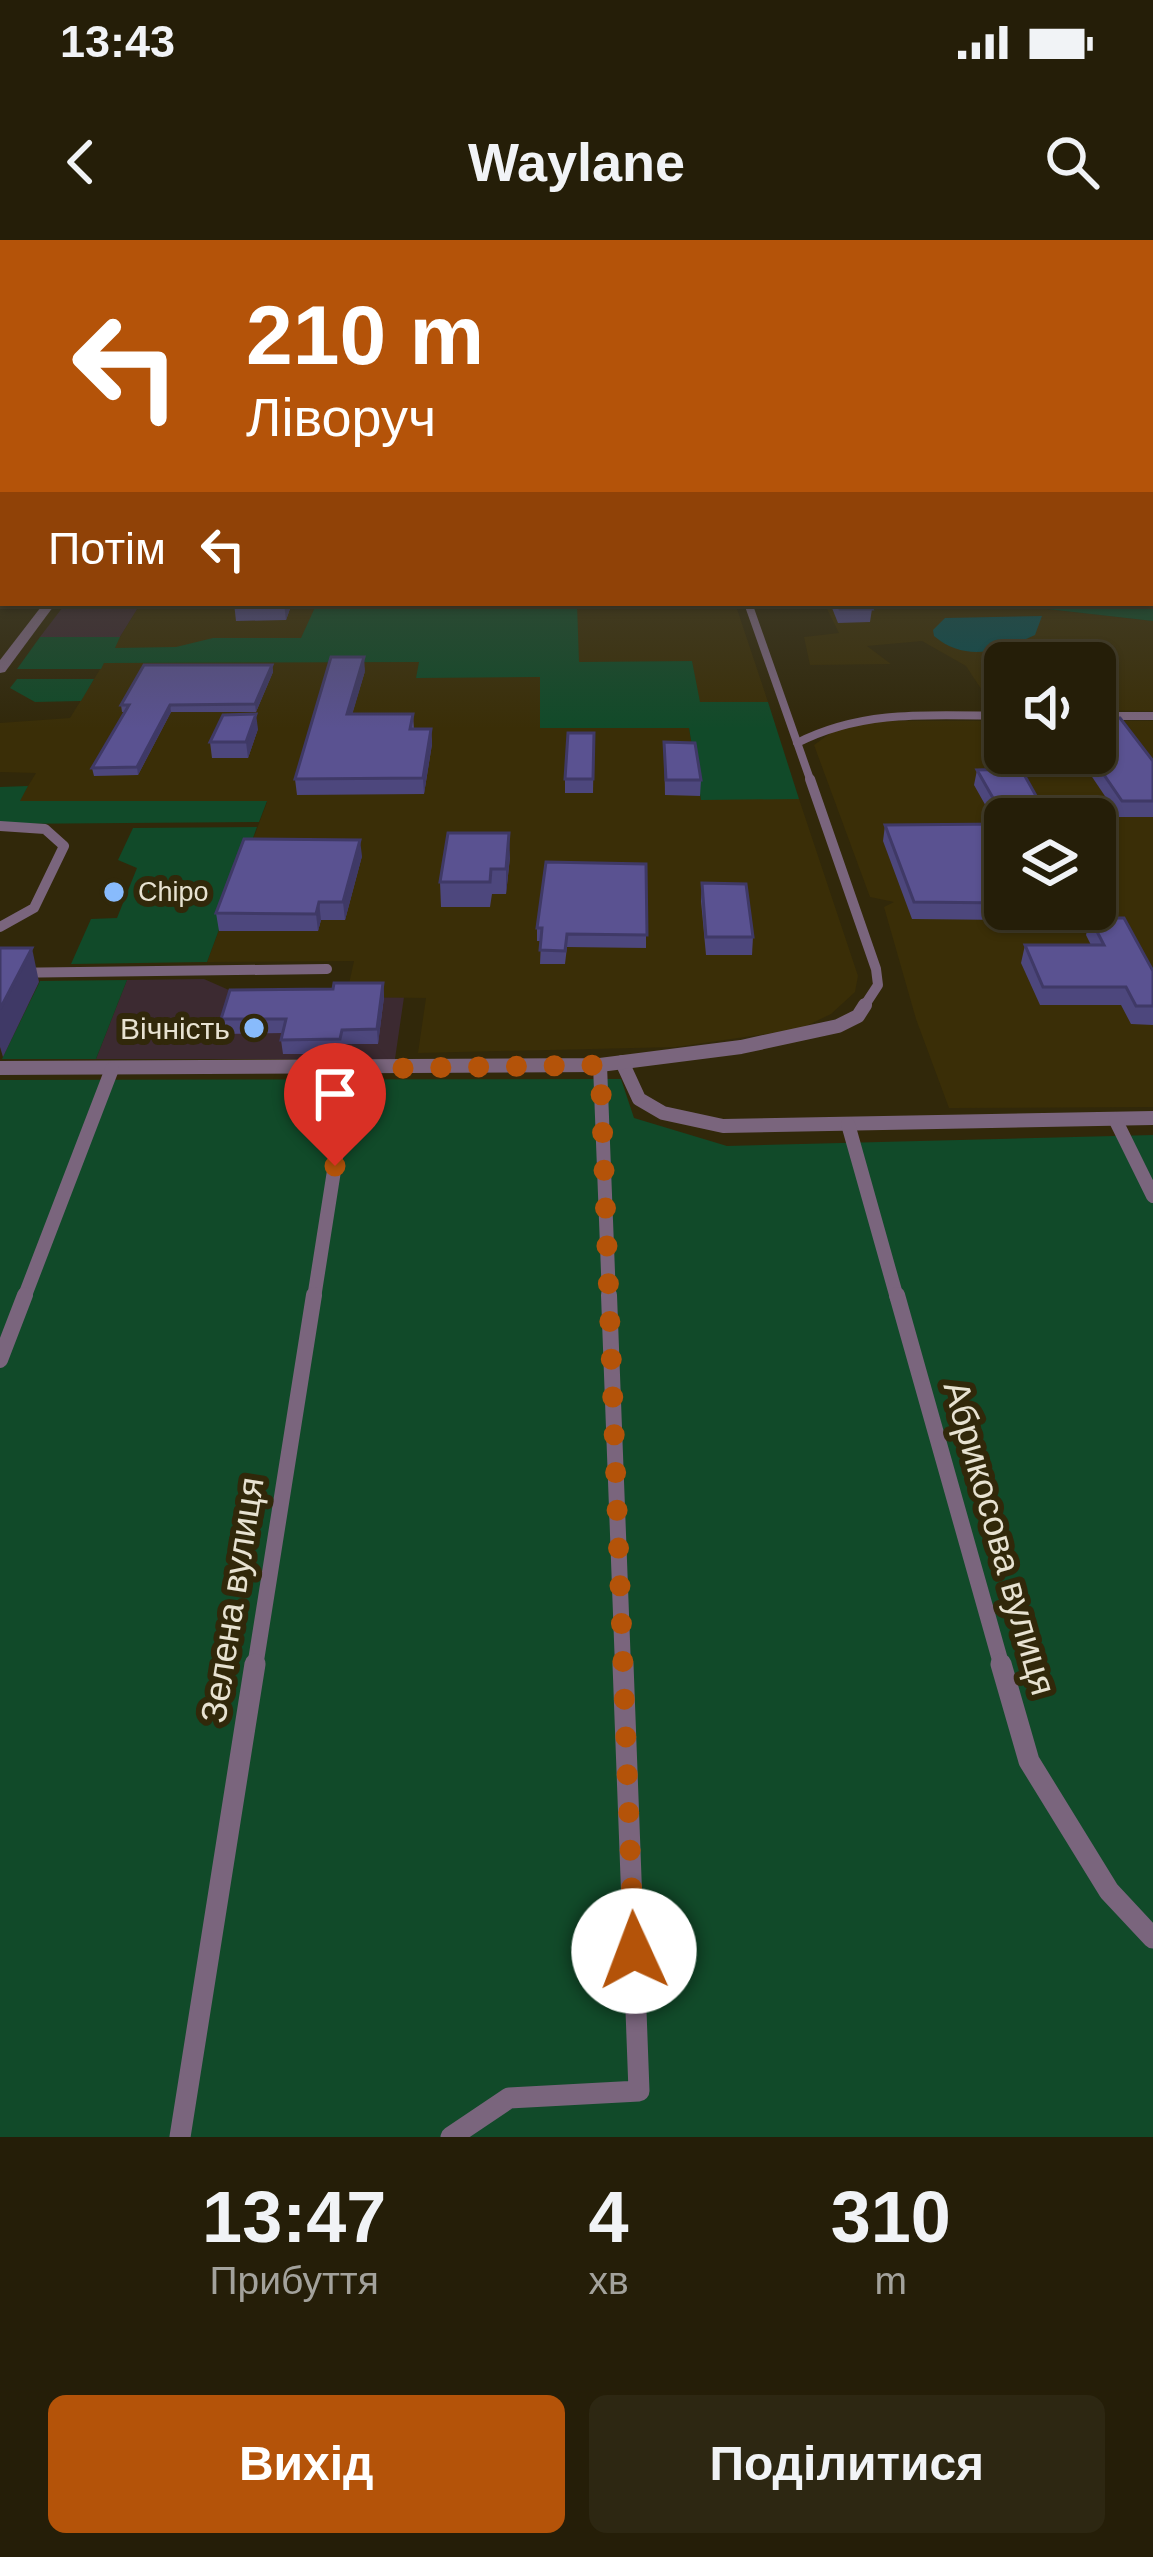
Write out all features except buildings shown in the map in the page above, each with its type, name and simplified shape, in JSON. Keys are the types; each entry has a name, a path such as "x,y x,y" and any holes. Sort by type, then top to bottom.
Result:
{"street":[{"path":"0,670 48,606"}],"lane":[{"path":"0,1069 350,1071 600,1065 800,1037 858,1016 878,985 875,969 749,606"},
{"path":"797,743 823,727 857,716 984,716"},
{"path":"1116,716 1153,716"},
{"path":"0,826 38,826 58,835 64,846 34,908 0,927"},
{"path":"0,973 327,969"},
{"path":"622,1062 639,1100 688,1120 723,1126 1153,1118"},
{"path":"451,2137 509,2098 639,2091 600,1065"},
{"path":"0,1360 111,1071"},
{"name":"Зелена вулиця","path":"180,2137 350,1071"},
{"path":"1115,1119 1153,1196"},
{"name":"Абрикосова вулиця","path":"848,1124 1029,1760 1109,1891 1153,1938"}],"shaded area":[{"path":"64,606 139,606 120,637 40,637"},
{"path":"139,606 736,606 768,702 700,702 655,728 689,728 701,799 799,799 858,976 855,992 831,1014 800,1029 676,1047 418,1053 426,998 346,997 354,961 207,962 267,802 19,801 36,773 0,772 0,723 70,718"},
{"path":"826,606 1020,606 1153,621 1153,711 1116,710 1116,642 984,642 984,693 966,666 922,641 867,646 891,664 810,665 804,637 839,633"},
{"path":"861,721 984,721 984,774 1116,774 1116,721 1153,721 1153,1107 949,1108 916,1019 884,907 894,902 870,897 814,745"},
{"name":"Вічність","path":"204,979 247,998 404,997 395,1059 96,1059 127,980"}],"green space":[{"path":"316,606 577,606 579,662 692,661 700,702 768,702 799,799 701,800 689,728 540,728 540,677 416,678 419,662 104,663 101,669 17,669 40,637 120,637 115,648 176,647 213,638 301,638"},
{"path":"1020,606 1153,606 1153,621"},
{"path":"17,679 94,679 81,701 35,702 10,688"},
{"path":"28,786 20,801 267,801 259,822 0,824 0,787"},
{"path":"257,827 207,962 71,964 91,919 117,918 137,868 118,860 133,828"},
{"path":"127,980 96,1059 2,1059 40,981"},
{"path":"621,1079 634,1118 727,1146 1153,1135 1153,2137 0,2137 0,1080"}],"water":[{"path":"1042,616 1035,635 1018,642 984,642 984,652 958,649 934,636 933,630 945,618"}],"place":[{"name":"Chipo","path":"114,892"},
{"name":"Вічність","path":"254,1028"}],"route":[{"path":"335,1166 350,1069 600,1065 634,1951"}]}
